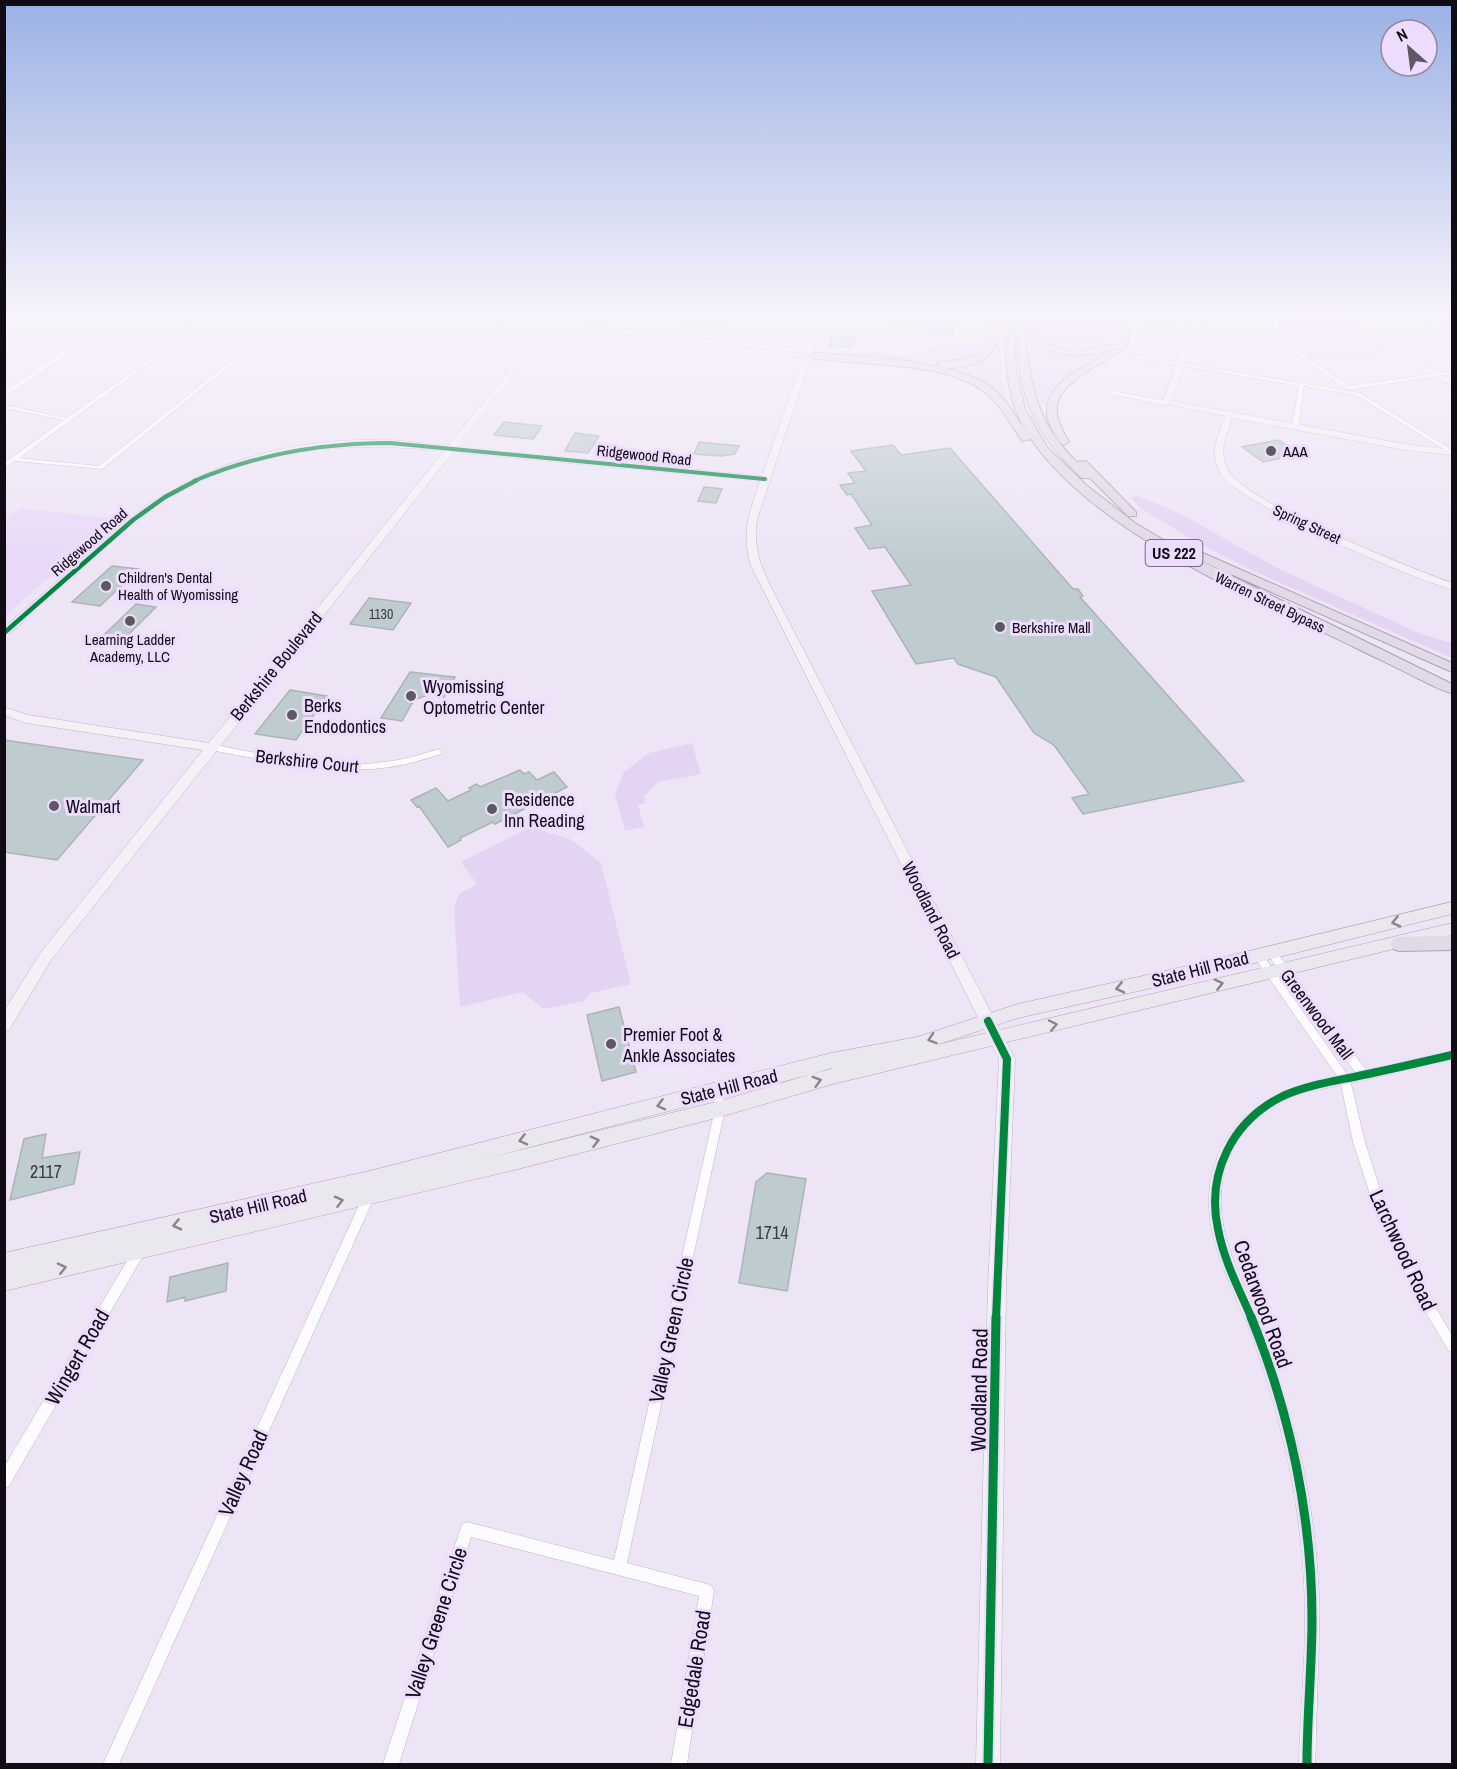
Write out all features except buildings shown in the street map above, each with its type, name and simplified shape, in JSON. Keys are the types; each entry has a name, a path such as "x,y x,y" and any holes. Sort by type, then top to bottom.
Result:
{"highway":[{"path":"996,398 1020,432 1068,484 1088,501 1139,532"},
{"name":"Warren Street Bypass","path":"1018,398 1025,420 1035,439 1058,466 1139,532 1202,570 1452,689"},
{"name":"Warren Street Bypass","path":"1028,398 1036,417 1048,436 1077,469 1132,514 1203,557 1452,678"},
{"path":"1052,398 1050,410 1054,425 1068,448 1132,514"},
{"path":"1203,557 1452,668"},
{"path":"1399,944 1452,943"}],"main road":[{"name":"Berkshire Boulevard","path":"4,1025 46,956 491,398"},
{"name":"Woodland Road","path":"793,398 749,530 752,558 1007,1059 997,1287 988,1764"},
{"path":"1168,398 1166,403 1423,450 1452,452"},
{"name":"Spring Street","path":"1229,415 1217,453 1225,474 1245,492 1273,508 1394,565 1452,586"},
{"name":"Ridgewood Road","path":"4,633 143,511 174,492 213,474 266,456 334,444 380,442 765,479"},
{"path":"4,711 38,721 211,747"},
{"name":"State Hill Road","path":"992,1029 1018,1011 1452,908"},
{"name":"State Hill Road","path":"4,1281 143,1241 719,1099 831,1061 1277,970 1399,944 1452,929"},
{"name":"State Hill Road","path":"4,1263 143,1241"}],"street":[{"path":"4,466 100,398"},
{"path":"16,459 100,468 188,398"},
{"path":"1137,398 1166,403"},
{"path":"1295,427 1300,398"},
{"path":"1364,398 1452,452"},
{"path":"4,406 69,420"},
{"name":"Berkshire Court","path":"211,747 360,768 409,761 438,752"},
{"name":"Greenwood Mall","path":"1265,954 1354,1078"},
{"name":"Greenwood Mall","path":"1277,970 1354,1078"},
{"name":"Cedarwood Road","path":"1307,1764 1307,1709 1312,1642 1311,1572 1302,1499 1294,1458 1271,1371 1225,1256 1215,1194 1220,1164 1228,1145 1249,1117 1264,1105 1288,1093 1452,1055"},
{"name":"Larchwood Road","path":"1354,1078 1359,1142 1382,1213 1422,1295 1452,1346"},
{"name":"Valley Green Circle","path":"619,1569 719,1099"},
{"name":"Valley Road","path":"111,1764 369,1187"},
{"name":"Wingert Road","path":"4,1481 143,1241"},
{"name":"Valley Greene Circle","path":"391,1764 467,1529 619,1569"},
{"name":"Edgedale Road","path":"619,1569 707,1591 679,1764"}],"shaded area":[{"path":"997,398 1007,398 1013,416"},
{"path":"1038,398 1050,398 1048,405 1042,405"},
{"path":"1136,495 1177,512 1279,569 1423,635 1452,643 1452,658 1258,573 1196,542 1139,507 1132,498"},
{"path":"21,508 115,519 5,616 5,520"},
{"path":"692,743 701,774 659,782 644,796 645,803 638,805 644,827 625,831 615,794 624,772 649,753"},
{"path":"530,827 570,839 601,863 631,984 591,993 584,1001 543,1009 523,992 460,1007 454,909 459,894 477,884 461,862"}],"cycle path":[{"path":"4,633 123,528 165,497 217,471 302,448 390,443 765,479"},
{"path":"988,1021 1007,1059 997,1287 988,1764"},
{"path":"1307,1764 1312,1619 1311,1572 1303,1502 1290,1441 1272,1375 1221,1245 1215,1210 1218,1174 1223,1156 1231,1141 1242,1127 1268,1104 1302,1089 1452,1055"}],"place":[{"name":"AAA","path":"1271,451"},
{"name":"Children's Dental Health of Wyomissing","path":"106,586"},
{"name":"Learning Ladder Academy, LLC","path":"130,621"},
{"name":"Berkshire Mall","path":"1000,627"},
{"name":"Wyomissing Optometric Center","path":"411,696"},
{"name":"Berks Endodontics","path":"292,715"},
{"name":"Walmart","path":"54,806"},
{"name":"Residence Inn Reading","path":"492,809"},
{"name":"Premier Foot & Ankle Associates","path":"611,1044"}]}
